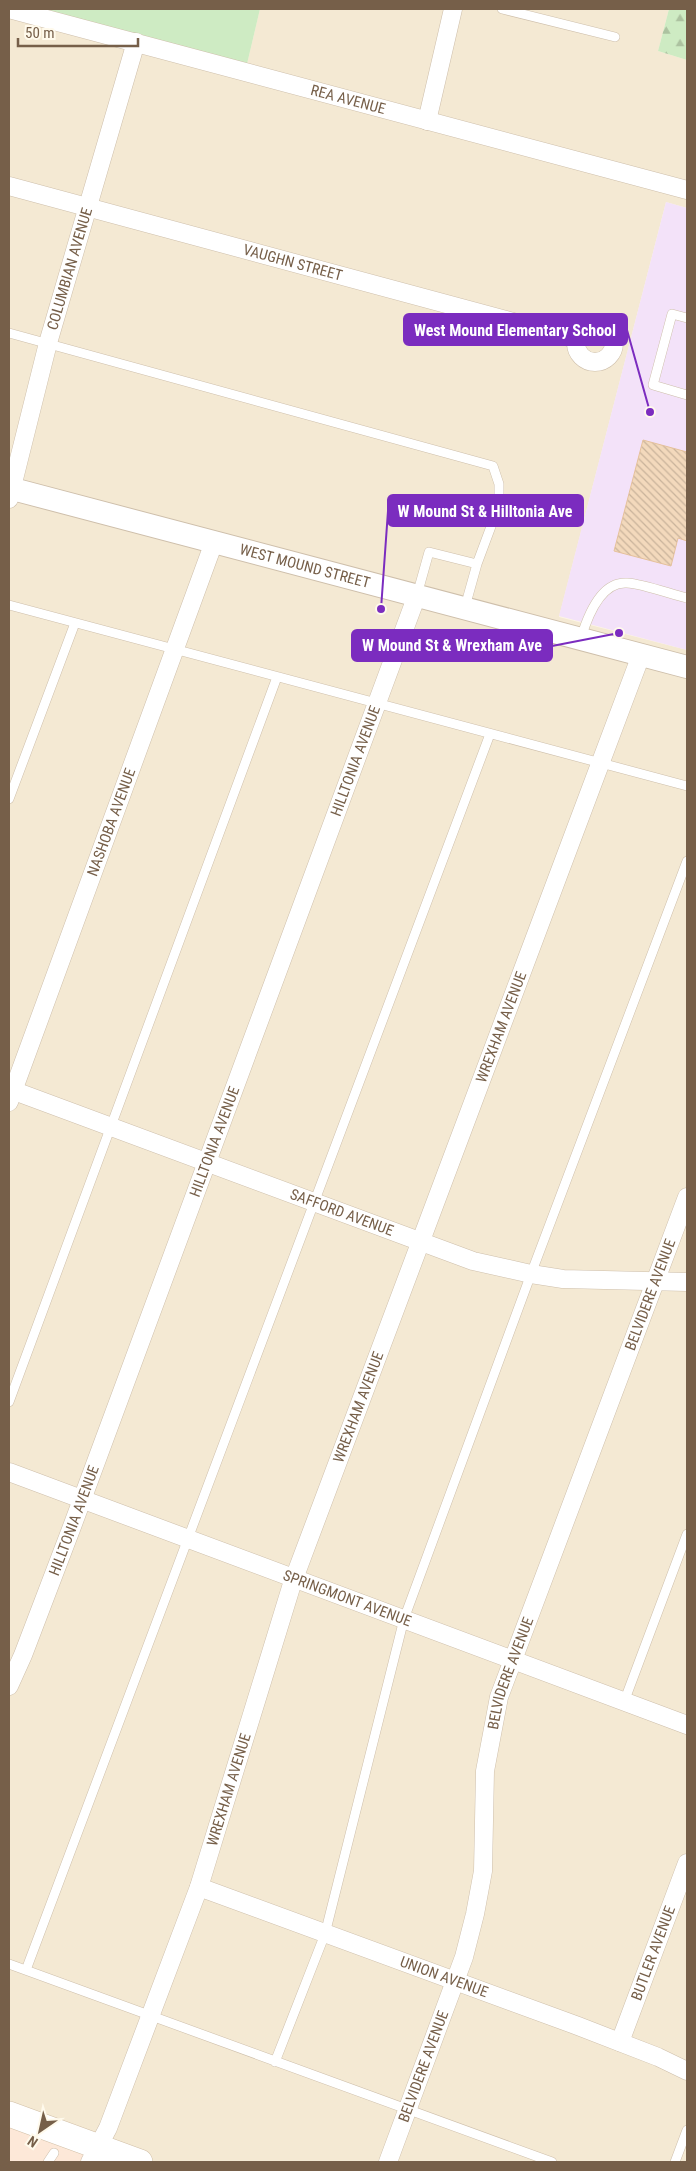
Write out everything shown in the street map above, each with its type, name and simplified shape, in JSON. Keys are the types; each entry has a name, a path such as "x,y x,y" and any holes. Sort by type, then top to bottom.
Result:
{"main road":[{"path":"9,2114 95,2155 140,2162"}],"street":[{"name":"REA AVENUE","path":"9,9 687,190"},
{"path":"427,121 453,9"},
{"name":"COLUMBIAN AVENUE","path":"10,492 48,343 136,42"},
{"name":"VAUGHN STREET","path":"9,186 576,339"},
{"name":"WEST MOUND STREET","path":"10,492 214,542 687,667"},
{"name":"NASHOBA AVENUE","path":"10,1094 214,542"},
{"name":"HILLTONIA AVENUE","path":"9,1686 23,1655 82,1498 418,595"},
{"name":"WREXHAM AVENUE","path":"95,2155 199,1887 294,1578 640,655"},
{"name":"SAFFORD AVENUE","path":"10,1094 110,1126 473,1261 563,1279 687,1282"},
{"name":"BELVIDERE AVENUE","path":"388,2162 464,1957 475,1914 483,1871 484,1771 499,1697 687,1197"},
{"name":"SPRINGMONT AVENUE","path":"9,1472 687,1725"},
{"name":"BUTLER AVENUE","path":"620,2042 687,1863"},
{"name":"UNION AVENUE","path":"199,1887 620,2042 687,2071"}],"lane":[{"path":"502,9 614,36"},
{"path":"687,318 672,314 653,385 687,394"},
{"path":"9,333 493,466 499,484 499,505 477,564 464,608"},
{"path":"418,595 429,552 477,564"},
{"path":"580,639 588,615 596,600 614,586 626,582 687,598"},
{"path":"9,605 687,786"},
{"path":"9,799 75,623"},
{"path":"9,1402 277,677"},
{"path":"26,1970 490,734"},
{"path":"275,2062 325,1934 404,1619 531,1274 687,861"},
{"path":"624,1702 687,1534"},
{"path":"9,1964 407,2111 552,2162"},
{"path":"675,2162 687,2130"},
{"path":"48,2162 54,2152"}],"shaded area":[{"path":"9,9 247,64 260,9 669,9 658,51 687,60 687,208 666,202 559,617 687,650 687,2162 136,2162 9,2115"},
{"path":"666,202 687,208 687,650 559,616"},
{"path":"9,2115 136,2162 9,2162"}],"green space":[{"path":"41,9 260,9 247,64"},
{"path":"669,9 687,9 687,60 658,51"}],"building":[{"path":"643,440 687,452 687,541 678,538 671,566 614,551"}],"place":[{"name":"West Mound Elementary School","path":"650,412"},
{"name":"W Mound St & Hilltonia Ave","path":"381,609"},
{"name":"W Mound St & Wrexham Ave","path":"619,633"}]}
